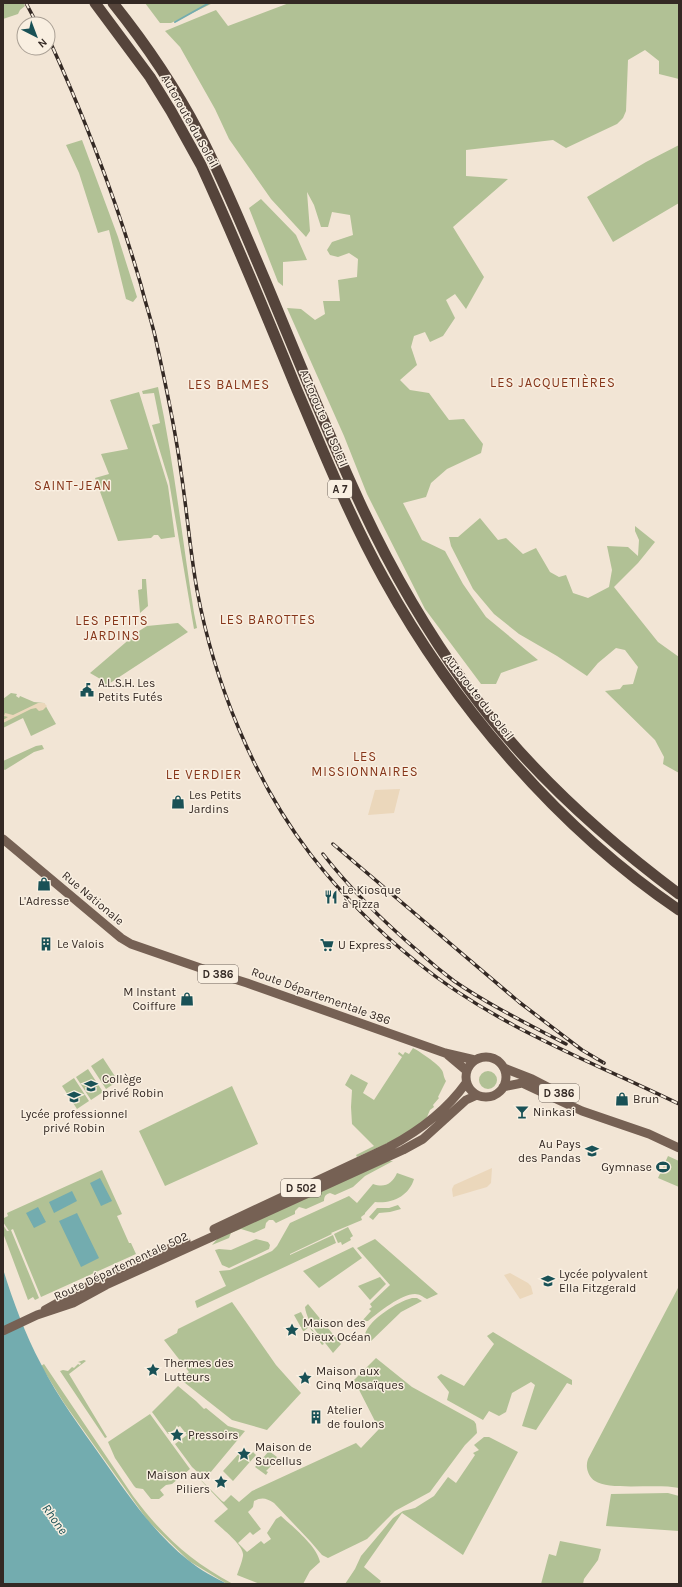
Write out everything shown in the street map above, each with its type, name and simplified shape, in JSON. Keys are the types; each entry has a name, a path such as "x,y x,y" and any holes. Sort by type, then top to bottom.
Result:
{"highway":[{"name":"Autoroute du Soleil","path":"95,3 150,77 202,165 349,509 383,578 422,642 461,698 502,749 554,805 608,855 679,910"},
{"name":"Autoroute du Soleil","path":"113,3 160,66 183,104 210,154 361,504 394,572 420,616 469,689 535,767 592,823 649,872 679,894"}],"main road":[{"name":"Rue Nationale","path":"3,838 121,938"},
{"name":"Route Départementale 386","path":"121,938 133,945 247,983 445,1053 475,1060"},
{"name":"Route Départementale 386","path":"445,1053 467,1071"},
{"path":"481,1058 494,1059 504,1068 506,1074 503,1087 498,1093 492,1096 486,1097 477,1095 466,1083 467,1071 475,1060 481,1058"},
{"name":"D 386","path":"504,1068 543,1085 614,1121"},
{"name":"Route Départementale 502","path":"38,1315 50,1306 103,1278 201,1235 389,1148 414,1134 426,1124 460,1092 466,1083"},
{"name":"D 386","path":"503,1087 522,1083 543,1085"},
{"name":"D 386","path":"522,1083 582,1111 649,1134 679,1148"},
{"name":"Route Départementale 502","path":"38,1315 73,1303 106,1285 403,1150 423,1139 466,1100 477,1095"},
{"name":"D 502","path":"3,1331 38,1315"}],"green space":[{"path":"3,3 23,3 25,6 18,14 3,19"},
{"path":"145,3 213,3 171,23 160,23"},
{"path":"289,3 679,3 679,79 659,74 659,61 645,50 628,60 626,111 623,118 617,124 566,148 553,140 466,150 466,176 508,179 453,227 484,277 466,309 455,294 446,300 455,318 443,336 430,342 425,332 414,336 411,347 417,365 400,380 410,390 429,393 449,420 464,419 483,444 481,453 447,469 431,483 426,497 403,503 422,540 445,551 463,584 486,617 538,660 501,673 496,684 481,684 425,609 367,494 344,436 287,308 301,309 315,320 325,314 323,301 340,301 338,280 357,277 358,259 349,253 338,257 330,255 327,250 332,242 353,235 350,215 332,212 328,227 321,227 314,205 307,192 310,231 306,237 271,199 229,139 215,109 180,47 165,31 216,10 228,26"},
{"path":"82,140 118,237 137,297 133,302 126,299 109,230 98,233 79,173 66,145"},
{"path":"679,145 679,203 613,242 587,197 646,162"},
{"path":"261,199 296,235 307,260 283,262 283,286 278,282 249,208"},
{"path":"158,387 178,500 197,628 194,629 169,481 152,425 160,423 154,393 143,394 142,391"},
{"path":"139,392 168,486 175,537 161,539 158,535 154,535 151,538 118,541 95,478 109,474 101,454 128,449 110,400"},
{"path":"480,518 498,540 506,538 523,554 536,548 550,572 559,577 566,575 573,593 588,598 609,587 612,570 607,546 628,547 638,556 639,540 635,531 635,526 655,542 638,563 614,587 658,642 679,657 679,773 663,764 664,757 655,740 605,691 620,689 623,685 633,684 638,667 625,650 616,648 598,663 587,676 557,656 519,634 494,614 473,589 451,546 449,537 458,537"},
{"path":"142,579 146,579 148,606 140,613 138,590 142,589"},
{"path":"178,623 188,632 104,687 102,680 90,673 139,631 147,626"},
{"path":"11,693 17,694 16,696 19,698 20,696 34,702 44,703 56,724 31,736 23,718 3,728 3,699"},
{"path":"42,745 44,749 34,752 5,770 3,769 3,761 36,746"},
{"path":"413,1048 442,1070 446,1081 438,1097 439,1098 433,1105 434,1107 430,1110 427,1117 415,1128 388,1143 357,1157 356,1155 374,1146 352,1124 352,1090 345,1085 351,1074 368,1083 363,1093 374,1100 402,1057 398,1054 399,1052 403,1055 405,1052 409,1054"},
{"path":"103,1058 118,1081 106,1089 91,1066"},
{"path":"88,1069 103,1092 91,1100 76,1077"},
{"path":"484,1071 492,1071 497,1076 495,1087 492,1089 484,1089 479,1084 479,1076"},
{"path":"74,1078 89,1101 77,1109 62,1086"},
{"path":"232,1086 258,1144 165,1186 139,1131"},
{"path":"668,1156 679,1161 679,1187 658,1178"},
{"path":"388,1161 393,1161 365,1176 353,1187 335,1195 330,1193 327,1194 324,1201 306,1209 299,1207 295,1211 295,1214 276,1223 273,1220 269,1220 266,1223 265,1228 254,1233 241,1229 231,1233 229,1238 212,1245 219,1237"},
{"path":"102,1170 122,1214 117,1216 129,1243 131,1243 136,1254 41,1297 13,1229 11,1230 39,1298 35,1300 33,1297 28,1300 3,1233 3,1225 7,1231 9,1231 3,1222 3,1216 4,1218 8,1216 7,1213"},
{"path":"397,1173 414,1179 412,1185 399,1198 388,1202 375,1202 361,1217 362,1220 331,1233 332,1234 290,1255 333,1235 336,1243 197,1308 195,1301 226,1286 219,1271 230,1270 272,1251 277,1246 290,1223 349,1196 357,1203 373,1184 381,1186 388,1184 393,1180"},
{"path":"398,1205 401,1209 379,1213 373,1220 369,1217 377,1208 389,1208"},
{"path":"348,1227 353,1236 350,1238 351,1240 342,1245 341,1242 338,1243 334,1234"},
{"path":"256,1239 268,1242 270,1245 269,1249 229,1268 222,1265 215,1250 231,1250"},
{"path":"375,1239 438,1294 427,1299 417,1294 403,1297 390,1304 368,1321 362,1321 371,1311 369,1309 372,1307 370,1304 390,1285 357,1248"},
{"path":"353,1247 362,1258 319,1288 303,1271"},
{"path":"380,1277 386,1284 370,1300 358,1286"},
{"path":"679,1286 679,1488 659,1486 612,1486 602,1484 595,1481 589,1474 587,1468 588,1459"},
{"path":"412,1298 417,1298 422,1301 401,1312 369,1343 365,1334 372,1323 392,1307"},
{"path":"232,1302 276,1365 301,1393 267,1430 232,1420 180,1379 189,1372 164,1340 177,1333 178,1329"},
{"path":"308,1304 341,1344 333,1353 316,1331 309,1319 305,1307"},
{"path":"301,1312 306,1322 324,1344 322,1345 309,1327 303,1331 294,1315"},
{"path":"493,1332 572,1380 572,1385 567,1383 536,1430 522,1426 535,1385 531,1382 512,1393 506,1412 499,1416 489,1411 483,1420 447,1400 449,1392 437,1377 441,1374 464,1386 494,1344 487,1336"},
{"path":"376,1358 412,1387 474,1421 476,1424 477,1433 465,1445 430,1492 395,1511 367,1539 328,1558 322,1555 274,1503 264,1499 254,1501 253,1507 248,1512 261,1529 253,1535 250,1532 238,1543 247,1552 261,1541 264,1544 271,1539 267,1533 276,1519 281,1516 310,1543 320,1562 310,1571 303,1584 260,1584 237,1575 243,1558 243,1552 237,1542 214,1521 228,1509 192,1471 222,1501 224,1502 231,1495 239,1502 252,1491 356,1443 361,1448 379,1429 354,1380"},
{"path":"84,1360 86,1361 69,1374 107,1437 105,1438 60,1371 68,1371 78,1364 80,1365 81,1363 78,1362"},
{"path":"44,1364 133,1496 155,1523 190,1556 203,1566 233,1584 227,1584 189,1561 148,1521 64,1403 41,1366"},
{"path":"178,1386 204,1409 206,1408 228,1426 245,1431 205,1479 192,1467 175,1444 187,1435 180,1426 168,1434 152,1412"},
{"path":"150,1414 190,1469 172,1484 166,1485 160,1490 164,1495 159,1499 151,1499 143,1489 136,1488 134,1486 115,1458 108,1442"},
{"path":"484,1437 489,1437 518,1452 463,1555 402,1513 364,1567 381,1581 379,1584 345,1584 355,1569 361,1556 393,1518 403,1511 415,1508 434,1496 448,1477 456,1483 475,1455 473,1453 479,1450 474,1445"},
{"path":"243,1449 250,1455 253,1452 256,1455 233,1481 223,1471"},
{"path":"269,1451 277,1457 270,1464 271,1466 266,1471 268,1472 266,1475 255,1467"},
{"path":"668,1493 679,1496 679,1531 606,1526 611,1494"},
{"path":"560,1541 601,1549 598,1560 584,1579 583,1584 541,1584 549,1554 556,1556"}],"shaded area":[{"path":"38,703 44,703 47,706 43,710 39,711 36,708 31,709 3,723 3,720 8,717 4,716 5,713 13,715"},
{"path":"400,789 394,813 368,815 375,790"},
{"path":"492,1168 491,1183 487,1187 453,1197 452,1189 454,1185"},
{"path":"510,1273 528,1283 531,1286 533,1294 520,1299 504,1275"}],"water":[{"path":"100,1178 112,1201 101,1206 90,1183"},
{"path":"72,1191 77,1201 54,1213 49,1202"},
{"path":"38,1207 46,1222 34,1228 26,1213"},
{"path":"77,1213 99,1258 81,1267 59,1221"},
{"name":"Rhone","path":"3,1269 15,1305 35,1353 48,1377 121,1486 152,1525 175,1549 197,1567 227,1584 3,1584"}],"waterway":[{"path":"175,22 209,3"}],"railway":[{"path":"26,3 33,16"},
{"path":"56,55 99,159 121,221 155,336 179,455 197,590 204,625 214,660 239,729 254,763 290,826 311,855 348,899 389,939 448,985 479,1006 511,1024 679,1104"},
{"path":"333,844 519,1002 582,1050 604,1063"},
{"path":"323,854 368,905 406,941 445,974 467,990 523,1022 566,1044"}],"place":[{"name":"A.L.S.H. Les Petits Futés","path":"87,690"},
{"name":"Les Petits Jardins","path":"178,802"},
{"name":"L'Adresse","path":"44,884"},
{"name":"Le Kiosque à Pizza","path":"331,897"},
{"name":"Le Valois","path":"46,944"},
{"name":"U Express","path":"327,945"},
{"name":"M Instant Coiffure","path":"187,999"},
{"name":"Collège privé Robin","path":"91,1086"},
{"name":"Lycée professionnel privé Robin","path":"74,1097"},
{"name":"Brun","path":"622,1099"},
{"name":"Ninkasi","path":"522,1112"},
{"name":"Au Pays des Pandas","path":"592,1151"},
{"name":"Gymnase","path":"663,1167"},
{"name":"Lycée polyvalent Ella Fitzgerald","path":"548,1281"},
{"name":"Maison des Dieux Océan","path":"292,1330"},
{"name":"Thermes des Lutteurs","path":"153,1370"},
{"name":"Maison aux Cinq Mosaïques","path":"305,1378"},
{"name":"Atelier de foulons","path":"316,1417"},
{"name":"Pressoirs","path":"177,1435"},
{"name":"Maison de Sucellus","path":"244,1454"},
{"name":"Maison aux Piliers","path":"221,1482"}],"district":[{"name":"LES JACQUETIÈRES","path":"553,382"},
{"name":"LES BALMES","path":"229,384"},
{"name":"SAINT-JEAN","path":"73,485"},
{"name":"LES BAROTTES","path":"268,619"},
{"name":"LES PETITS JARDINS","path":"112,628"},
{"name":"LES MISSIONNAIRES","path":"365,764"},
{"name":"LE VERDIER","path":"204,774"}]}
